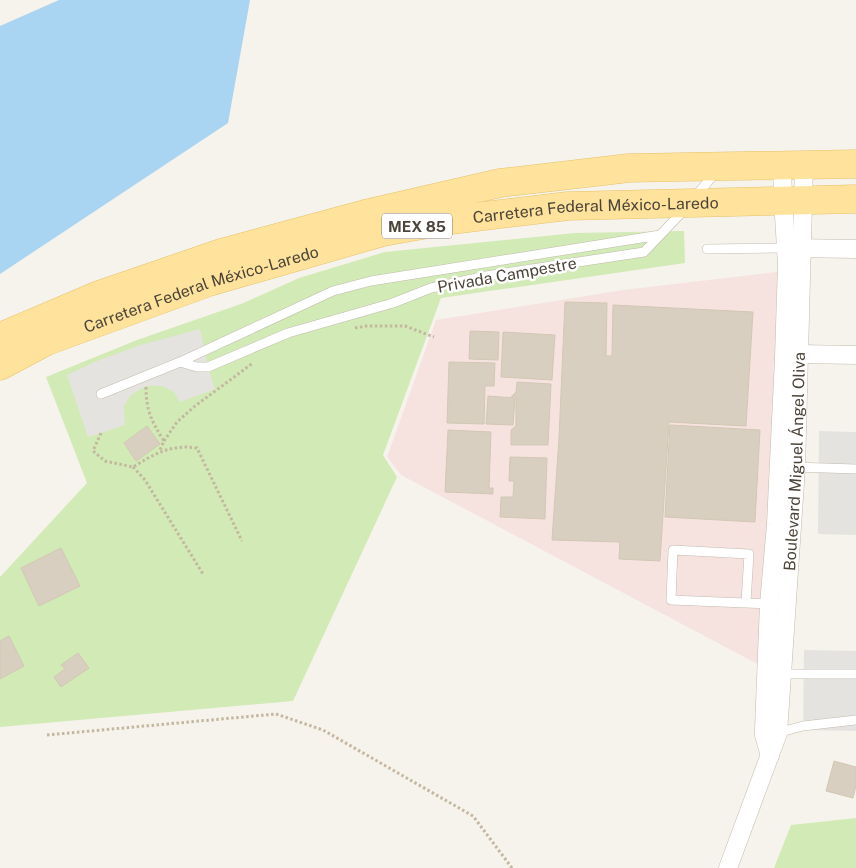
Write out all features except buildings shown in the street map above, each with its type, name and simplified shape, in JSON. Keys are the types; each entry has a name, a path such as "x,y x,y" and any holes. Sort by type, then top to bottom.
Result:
{"main road":[{"name":"Carretera Federal México-Laredo","path":"0,337 104,292 221,253 365,214 500,183 629,168 856,164"},
{"name":"Carretera Federal México-Laredo","path":"0,366 47,340 209,282 383,232 451,220 568,206 856,200"}],"street":[{"name":"Boulevard Miguel Ángel Oliva","path":"728,868 770,756 778,604 788,467 799,354 792,200 793,165"},
{"name":"Boulevard Miguel Ángel Oliva","path":"788,467 785,349 795,248"},
{"path":"795,248 856,248"},
{"path":"799,354 856,355"}],"lane":[{"name":"Privada Campestre","path":"180,362 197,367 208,367 288,333 393,302 431,288 486,276 644,252 691,202 720,166"},
{"path":"100,394 180,362 333,291 371,281 660,235"},
{"path":"707,249 795,248"},
{"path":"788,467 856,469"},
{"path":"746,602 749,554 673,550 671,600 778,604"},
{"path":"774,673 856,674"},
{"path":"771,734 803,726 856,720"}],"path":[{"path":"349,329 366,326 405,326 434,337"},
{"path":"159,451 177,422 194,406 252,363 260,360"},
{"path":"143,377 151,421 164,441"},
{"path":"101,432 93,451 105,461 133,467 145,480 203,574"},
{"path":"133,467 159,451 187,447 196,448 242,541"},
{"path":"47,735 276,714 323,730 473,816 512,868"}],"shaded area":[{"path":"785,271 765,668 401,475 387,457 436,320 623,290"},
{"path":"200,329 215,389 180,402 174,392 162,386 146,386 131,395 124,406 125,425 88,437 67,375 97,361 141,345"},
{"path":"819,431 856,432 856,535 818,534"},
{"path":"804,650 856,651 856,731 803,730"}],"green space":[{"path":"684,231 685,263 441,298 383,455 397,477 293,701 0,727 0,577 87,483 46,377 137,340 241,304 299,278 385,252 575,233"},
{"path":"856,818 856,868 774,868 791,825"}],"water":[{"path":"59,0 250,0 228,123 0,274 0,26"}]}
